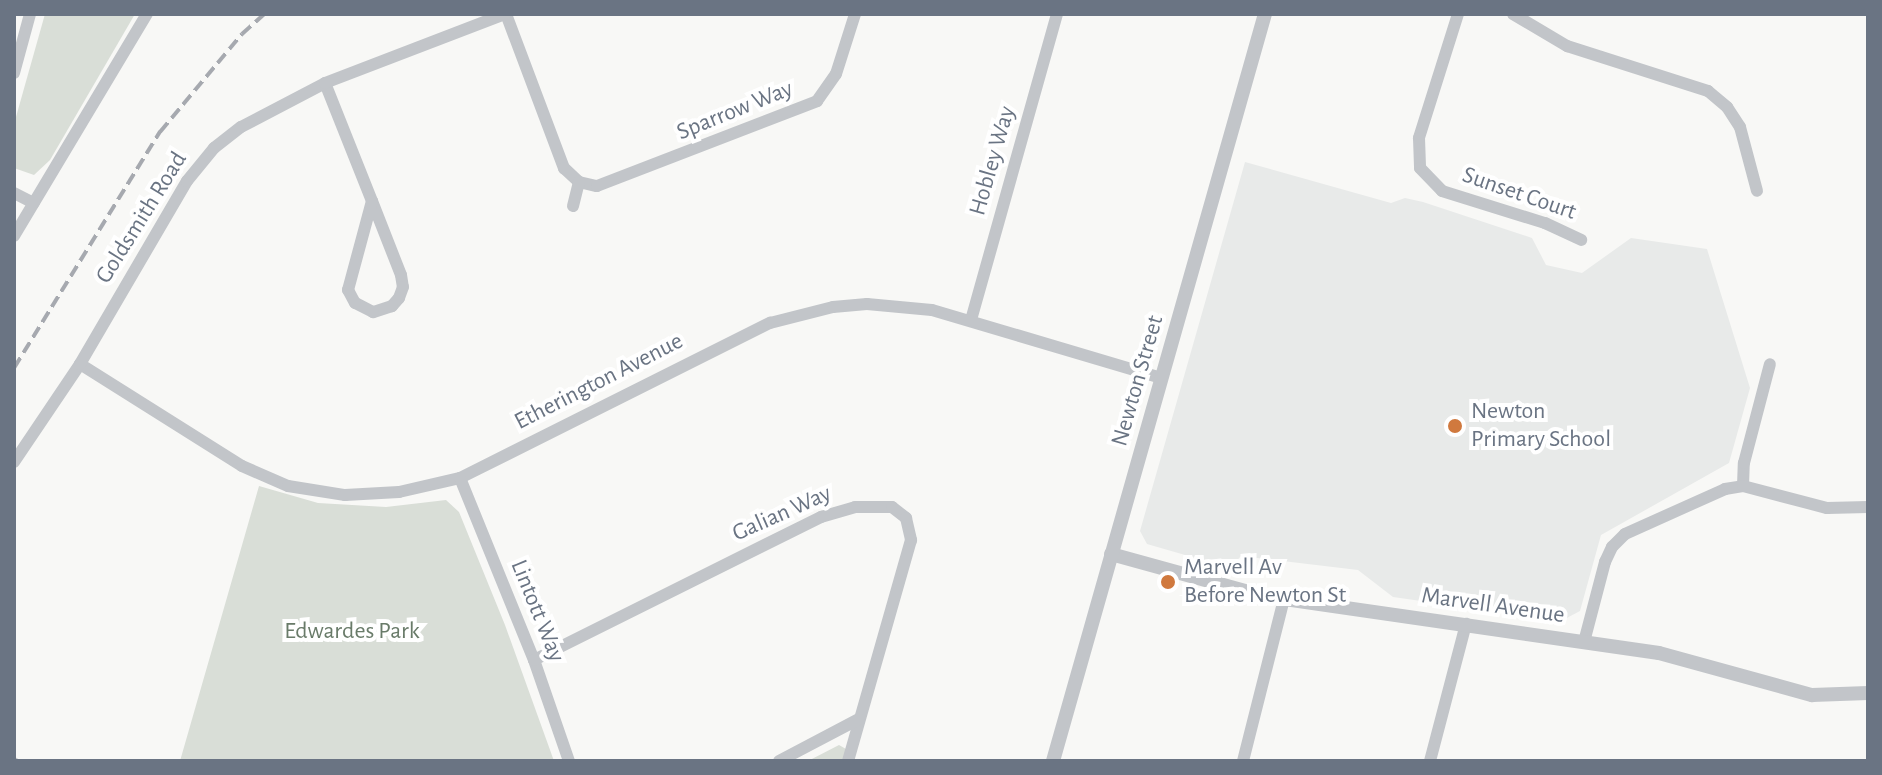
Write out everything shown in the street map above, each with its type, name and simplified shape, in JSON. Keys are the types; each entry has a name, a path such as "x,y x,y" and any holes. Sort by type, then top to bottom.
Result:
{"street":[{"path":"14,73 30,14"},
{"path":"14,236 147,14"},
{"path":"506,14 564,168 579,182 573,206"},
{"name":"Goldsmith Road","path":"14,462 80,364 163,219 199,164 241,127 325,83 506,14"},
{"name":"Sparrow Way","path":"579,182 608,185 817,101 836,74 855,14"},
{"name":"Hobley Way","path":"971,320 1057,14"},
{"name":"Newton Street","path":"1053,761 1265,14"},
{"name":"Sunset Court","path":"1458,14 1419,138 1420,168 1442,191 1545,223 1581,240"},
{"path":"1513,14 1567,46 1708,91 1727,107 1740,127 1757,191"},
{"path":"325,83 372,201 403,287 392,306 373,312 355,303 348,290 372,201"},
{"path":"14,193 34,203"},
{"name":"Etherington Avenue","path":"80,364 242,466 288,486 317,493 371,495 460,478 770,323 833,307 867,304 910,307 971,320 1162,378"},
{"path":"1743,486 1744,463 1770,364"},
{"name":"Lintott Way","path":"460,478 534,660 569,761"},
{"path":"1584,642 1612,547 1625,534 1725,489 1743,486 1827,508 1868,507"},
{"name":"Galian Way","path":"534,660 821,517 855,507 892,507 906,518 911,540 848,761"},
{"name":"Marvell Avenue","path":"1111,554 1228,588 1284,599 1659,653 1812,695 1868,693"},
{"path":"1243,761 1284,599"},
{"path":"1430,761 1466,624"},
{"path":"779,761 859,719"}],"shaded area":[{"name":"Newton Primary School","path":"1245,162 1391,203 1405,198 1423,202 1532,238 1546,265 1582,273 1631,238 1707,249 1750,388 1729,463 1601,535 1580,611 1561,621 1393,597 1358,570 1241,556 1230,568 1147,544 1140,531"}],"green space":[{"path":"45,14 135,14 50,160 34,175 14,168 14,124"},
{"name":"Edwardes Park","path":"259,486 318,503 386,507 446,500 459,512 505,625 554,761 180,761"},
{"path":"839,745 846,749 843,761 808,761"}],"railway":[{"path":"14,368 160,132 242,34 264,14"}],"place":[{"name":"Newton Primary School","path":"1455,426"},
{"name":"Marvell Av Before Newton St","path":"1168,582"}]}
